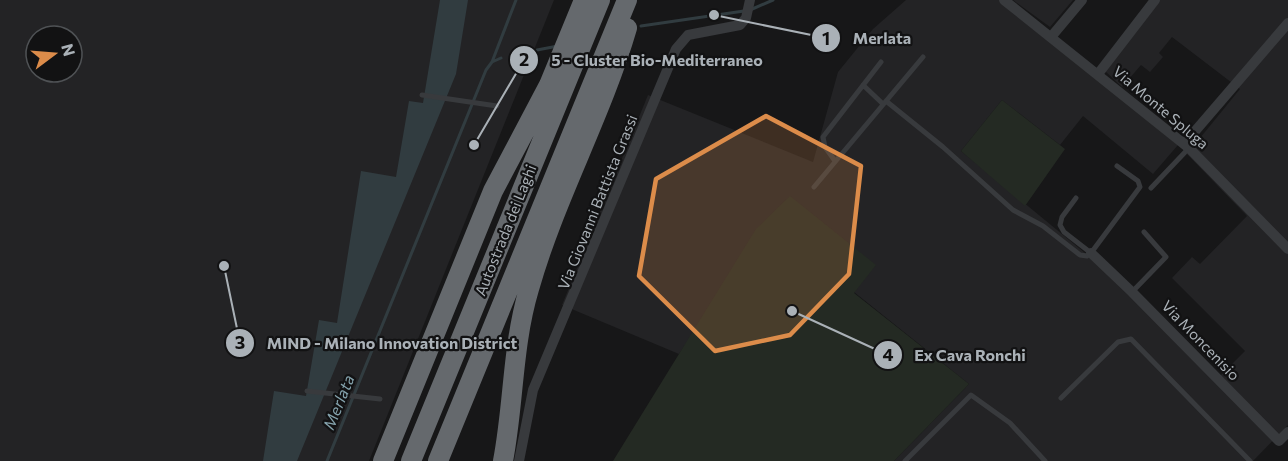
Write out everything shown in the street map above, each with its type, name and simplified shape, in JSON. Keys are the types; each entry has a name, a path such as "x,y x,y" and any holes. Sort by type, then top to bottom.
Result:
{"highway":[{"path":"383,461 493,190 549,85 584,0"},
{"name":"Autostrada dei Laghi","path":"411,461 600,0"},
{"name":"Autostrada dei Laghi","path":"438,461 627,0"},
{"path":"503,461 514,358 528,292 550,226 616,65 635,0"}],"street":[{"name":"Via Giovanni Battista Grassi","path":"519,461 538,378 679,43 688,35 737,26 746,18 750,0"},
{"name":"Via Monte Spluga","path":"1004,0 1187,146 1288,249"},
{"path":"1051,38 1082,0"},
{"path":"1098,74 1155,0"},
{"path":"1187,146 1288,23"},
{"name":"Via Moncenisio","path":"1091,253 1279,441 1288,432"}],"lane":[{"path":"814,187 922,57"},
{"path":"835,161 825,147 823,136 881,62"},
{"path":"863,85 943,147 1013,210 1043,226 1080,255 1087,256 1091,253 1140,187 1138,181 1118,166"},
{"path":"422,95 497,106"},
{"path":"1151,188 1187,146"},
{"path":"1076,198 1062,217 1060,225 1064,232 1091,253"},
{"path":"1132,292 1166,257 1144,232"},
{"path":"1061,398 1118,342 1131,339 1250,461"},
{"path":"307,391 370,396 380,399"},
{"path":"905,461 971,395 1010,423 1045,461"}],"highlighted area":[{"path":"766,116 861,166 849,274 790,335 715,351 639,276 656,179"}],"shaded area":[{"path":"0,0 554,0 369,461 0,461"},
{"path":"440,0 468,0 456,74 297,461 263,461 274,391 306,396 319,320 337,323 361,171 396,177 409,101 423,103"},
{"path":"906,0 999,0 1178,145 1153,174 1083,116 1060,145 1002,100 961,151 1096,262 1216,380 1245,351 1172,278 1192,257 1200,264 1247,216 1187,154 1240,89 1172,37 1159,53 1163,57 1150,72 1141,65 1122,87 1105,71 1159,0 1288,0 1288,425 1253,461 894,461 969,384 854,292 875,265 696,329 679,354 562,305 648,95 813,162 838,72 873,29"},
{"path":"1013,0 1073,0 1050,27"},
{"path":"1002,100 1065,149 1025,206 961,151"},
{"path":"790,196 876,265 854,293 969,384 894,461 613,461 756,229"}],"waterway":[{"path":"492,62 516,0"},
{"name":"Merlata","path":"750,10 773,0"},
{"name":"Merlata","path":"641,26 744,11"},
{"name":"Merlata","path":"537,50 558,46"},
{"name":"Merlata","path":"327,461 486,70 492,62 501,58"}],"place":[{"name":"Merlata","path":"714,15"},
{"name":"5 - Cluster Bio-Mediterraneo","path":"474,145"},
{"name":"MIND - Milano Innovation District","path":"224,266"},
{"name":"Ex Cava Ronchi","path":"792,311"}]}
